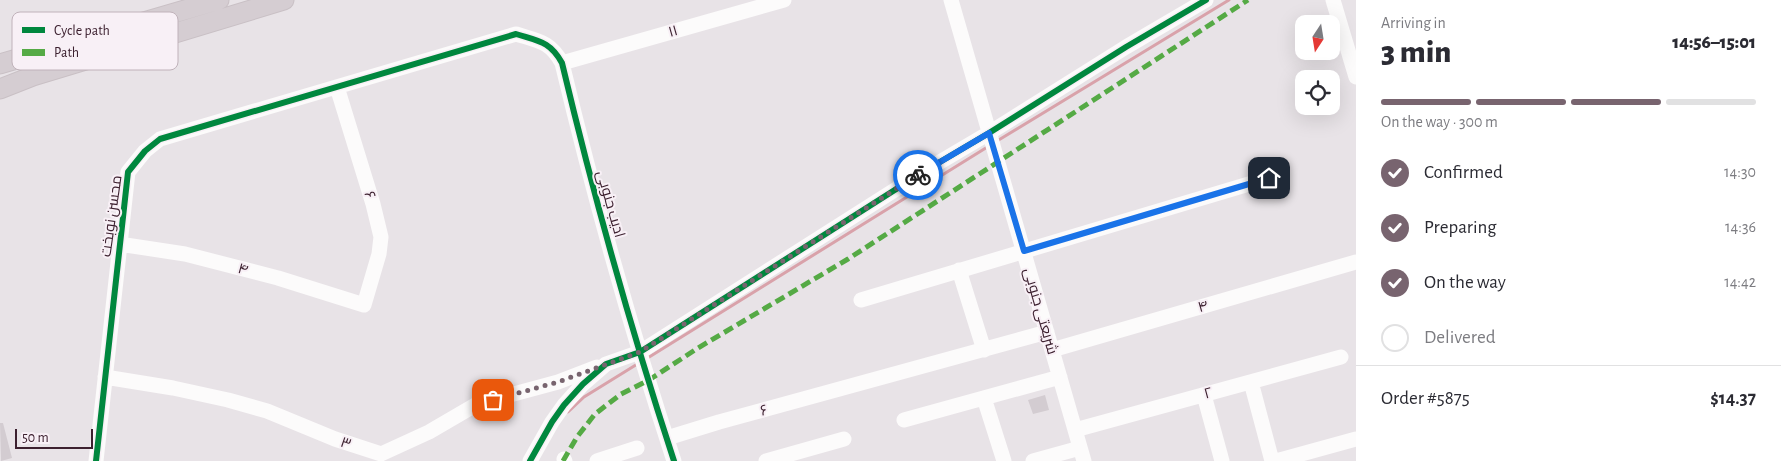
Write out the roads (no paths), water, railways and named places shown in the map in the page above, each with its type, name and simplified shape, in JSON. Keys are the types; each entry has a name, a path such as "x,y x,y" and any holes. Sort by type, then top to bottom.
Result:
{"main road":[{"path":"178,12 219,0"},
{"path":"178,32 284,0"},
{"path":"0,64 12,60"},
{"path":"0,88 54,70"}],"street":[{"name":"۱۱","path":"562,63 784,0"},
{"name":"شریعتی جنوبی","path":"951,0 1082,454"},
{"name":"۳","path":"105,378 174,388 235,402 381,454 429,432 477,404 558,382 640,352 922,172 1206,0"},
{"path":"1333,0 1356,77"},
{"name":"محسن نوبخت","path":"96,461 128,172 145,151 160,139 516,34 545,43 556,52 562,63"},
{"name":"ادیب جنوبی","path":"562,63 584,156 640,352 667,438"},
{"name":"۶","path":"336,87 373,204 381,237 380,254 364,306"},
{"path":"861,300 1269,178"},
{"name":"۴","path":"119,244 185,254 278,278 364,306"},
{"name":"۴","path":"1052,350 1355,262"},
{"path":"959,270 984,350"},
{"name":"۶","path":"667,438 1047,332"},
{"name":"۲","path":"1075,430 1342,357"},
{"path":"530,461 564,405 583,384 606,364"},
{"path":"904,420 1060,377"},
{"path":"1251,382 1272,461"},
{"path":"1204,395 1222,461"},
{"path":"984,398 1004,461"},
{"path":"667,438 674,461"},
{"path":"766,461 844,439"},
{"path":"1276,461 1356,439"},
{"path":"597,461 637,448"},
{"path":"1033,461 1082,454"}],"waterway":[{"path":"997,141 1229,0"},
{"path":"646,359 989,146"},
{"path":"568,412 584,397 639,363"}]}
